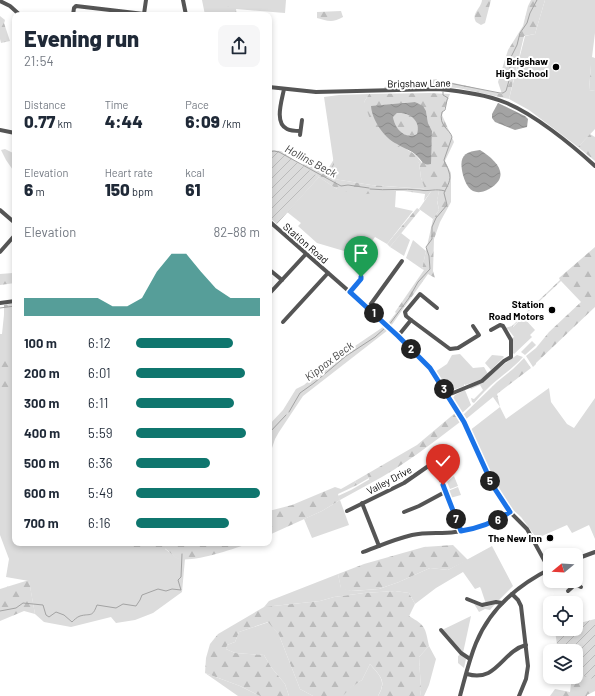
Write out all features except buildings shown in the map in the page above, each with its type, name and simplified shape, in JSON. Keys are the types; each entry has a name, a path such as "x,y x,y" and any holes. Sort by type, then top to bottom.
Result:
{"street":[{"path":"144,12 146,0"},
{"path":"183,0 185,12"},
{"path":"0,1 10,6 17,12"},
{"path":"73,12 75,6 127,12"},
{"name":"Brigshaw Lane","path":"272,87 332,92 438,89 495,99 526,113 574,148 595,166"},
{"path":"284,89 281,121 287,129 300,133 302,120"},
{"path":"0,130 12,132"},
{"path":"0,210 12,220"},
{"name":"Station Road","path":"272,224 368,308 426,362 464,422 493,486 510,512 522,522 527,529 543,557"},
{"path":"0,252 12,238"},
{"path":"272,291 306,254"},
{"path":"368,308 402,261"},
{"path":"272,272 282,280"},
{"path":"283,322 328,273"},
{"path":"350,292 361,279 361,275"},
{"path":"437,308 420,294 405,312 406,316 447,348 458,348 479,335 473,326"},
{"path":"0,303 12,301"},
{"path":"398,336 411,320"},
{"path":"448,395 482,381 504,361 511,357 511,340 503,326 500,325 491,330"},
{"name":"Valley Drive","path":"347,511 404,483 436,461 445,492"},
{"path":"404,512 445,492 461,531"},
{"path":"362,504 379,546"},
{"path":"363,552 411,536 428,533 461,531 489,524 510,512"},
{"path":"583,556 595,552"},
{"path":"460,696 470,659 476,642 485,625 502,603 536,576 543,572"},
{"path":"568,591 572,588"},
{"path":"512,594 521,606 528,659 527,672 519,696"},
{"path":"467,600 471,600 482,606 496,602 502,603"},
{"path":"441,630 461,652 470,659"},
{"path":"467,674 476,677 487,674 516,649 526,645"}],"green space":[{"path":"202,0 286,0 285,13 236,9 236,12 204,12"},
{"path":"482,0 491,0 485,23 481,25 476,22 475,13"},
{"path":"531,0 545,0 535,34 524,36 509,99 458,88 442,87 445,81 502,94 498,82 508,50 523,26"},
{"name":"Brigshaw High School","path":"545,0 595,0 595,33 592,57 595,58 595,65 591,65 589,90 595,91 595,129 578,147 529,110 509,99 525,36 535,34"},
{"path":"234,4 236,12 217,12"},
{"path":"341,11 343,17 333,21 317,18 317,12"},
{"path":"0,16 5,20 4,23 10,41 1,43 0,39"},
{"path":"591,65 595,65 595,91 589,90"},
{"path":"437,79 437,87 385,89 384,87"},
{"path":"369,94 364,102 419,163 421,178 426,189 371,185 334,179 327,176 334,165 324,97"},
{"path":"369,94 450,94 442,115 454,142 445,161 451,173 451,202 440,222 434,239 433,271 435,278 428,274 391,326 388,323 424,270 422,269 433,219 439,210 437,200 439,191 432,190 424,201 425,194 404,191 387,191 360,195 337,189 302,166 305,162 325,174 334,159 334,165 327,176 334,179 371,185 425,189 421,178 419,163 392,145 371,122 364,102","holes":["415,102 426,111 428,123 432,131 432,141 422,163 412,152 391,141 373,119 403,103"]},
{"path":"397,113 406,114 416,121 418,129 417,134 408,136 398,129 393,117"},
{"path":"590,134 595,137 595,161 578,147"},
{"path":"5,149 12,152 12,169 6,160 1,150"},
{"path":"272,150 281,151 319,177 277,224 272,220"},
{"path":"319,177 337,189 396,191 395,207 413,211 387,244 375,237 361,256 317,243 298,226 301,223 287,212"},
{"path":"432,190 439,191 437,201 439,210 433,219 419,209"},
{"path":"417,208 420,210 390,247 387,244"},
{"path":"401,233 410,240 404,256 390,247"},
{"path":"413,240 426,251 422,269 406,258"},
{"path":"595,247 595,307 536,363 536,348 549,332 581,302 561,281 512,326 560,280 559,278"},
{"path":"12,273 12,283 0,285 0,274"},
{"path":"12,304 12,315 4,317 4,305"},
{"path":"5,305 12,305 12,546 165,546 165,549 177,558 185,559 182,592 153,613 135,620 116,623 111,617 71,627 44,622 35,614 29,581 6,577 9,559 0,535 0,334 2,334"},
{"path":"523,317 535,330 530,335 532,337 514,354 512,338 514,337 508,329 506,330 505,328 513,327"},
{"path":"383,327 388,330 303,396 279,432 272,448 272,422 283,410 296,389 304,385 330,363"},
{"path":"532,341 536,345 525,355 521,352"},
{"path":"12,348 12,389 10,387 0,395 0,350"},
{"path":"536,348 536,364 533,367 526,356"},
{"path":"460,354 473,368 484,367 488,374 482,380 464,384 464,386 450,391 435,372 447,364 452,355"},
{"path":"492,355 504,357 491,370 485,363"},
{"path":"517,355 523,357 491,385 474,403 472,402 471,398 474,399 483,390 480,385 471,389 469,387 476,385 488,377"},
{"path":"524,358 531,368 497,394 500,407 493,397 465,420 462,416"},
{"path":"549,388 551,402 567,424 574,428 595,398 595,539 589,525 572,533 567,525 542,536 535,536 521,517 511,508 499,493 469,431 500,407 506,419"},
{"path":"465,390 471,405 461,414 453,398 455,395"},
{"path":"455,413 460,422 406,462 371,483 367,474 417,445"},
{"path":"367,474 369,478 357,485 355,481"},
{"path":"454,476 458,486 450,489 447,482"},
{"path":"370,479 371,483 340,500 338,496"},
{"path":"355,481 357,485 338,494 340,500 322,511 272,534 272,510 292,505 335,487 341,489"},
{"path":"458,487 461,495 450,498 448,491"},
{"path":"340,500 349,525 312,538 304,519 322,511"},
{"path":"453,545 468,560 448,570 430,568 379,589 351,591 341,589 338,574 364,564 424,547"},
{"path":"130,546 240,546 195,559 179,559 161,547 138,550"},
{"path":"492,546 513,586 499,600 486,604 480,587 475,589 463,572 436,588 415,604 409,593 395,591 364,593 334,597 320,601 264,607 269,601 338,574 341,588 352,591 379,589 430,568 448,570"},
{"path":"29,580 35,614 24,611 0,621 0,589"},
{"path":"395,591 409,593 415,604 409,616 422,625 427,635 429,646 419,657 420,696 378,696 381,691 382,679 370,664 362,680 350,688 343,696 313,696 300,689 279,635 268,622 239,632 235,642 227,645 226,649 235,653 264,655 271,667 285,684 289,696 260,696 240,686 205,673 206,658 210,644 218,634 264,607 320,601 334,597 364,593"},
{"path":"473,602 485,607 495,604 490,610 485,609 479,612"},
{"path":"471,616 463,653 442,630"},
{"path":"595,619 595,679 583,675 583,644 557,644 556,636 583,636 583,622"},
{"path":"269,622 279,635 300,689 313,696 289,696 285,684 271,667 264,655 235,653 226,649 227,645 235,642 239,632"},
{"path":"429,646 436,659 429,685 424,696 420,696 419,657"},
{"path":"461,654 466,659 464,668 458,663 458,656"},
{"path":"370,664 379,675 382,682 381,691 378,696 343,696 349,688 362,680"},
{"path":"205,673 240,686 260,696 238,696"},
{"path":"583,675 595,679 595,691 587,696 550,696 555,689 570,692 571,684 583,684"}],"water":[{"path":"415,102 423,106 432,131 431,164 424,163 414,153 388,138 376,123 371,106","holes":["397,113 410,116 416,121 418,129 417,134 408,136 398,129 393,117"]},
{"path":"498,103 525,116 528,119 527,127 515,130 495,122 492,118 492,114"},
{"path":"480,150 496,163 499,168 500,179 489,189 475,192 469,188 467,184 463,175 461,164 463,157 466,154"}],"waterway":[{"path":"444,87 449,83 500,93 506,91 510,77 510,59 517,45 520,33 527,23 530,13 537,0"},
{"name":"Kippax Beck","path":"389,325 409,298 418,282 430,269 429,256 426,247 432,239 432,227 436,218 447,205 444,193 449,183 450,175 444,160 452,137 443,124 441,117 442,112 445,110 448,98 443,95 443,92"},
{"name":"Hollins Beck","path":"272,151 279,152 341,186 348,185 369,188"},
{"name":"Hollins Beck","path":"370,189 445,191"},
{"name":"Hollins Beck","path":"0,308 12,306"},
{"name":"Kippax Beck","path":"289,412 300,393 346,356 375,337 385,328"},
{"name":"Kippax Beck","path":"272,430 286,415"},
{"name":"Kippax Beck","path":"0,611 16,608 23,603 43,605 46,615 49,617 56,612 64,615 72,622 79,616 91,614 97,605 116,608 123,604 136,606 142,595 158,589 166,591 172,589 181,590 178,580 181,577 182,554"}],"place":[{"name":"Brigshaw High School","path":"556,67"},
{"name":"Station Road Motors","path":"552,310"},
{"name":"The New Inn","path":"550,538"}],"route":[{"path":"361,277 350,292 426,362 442,385 464,422 493,486 502,502 510,512 489,524 461,531 443,485"}]}
